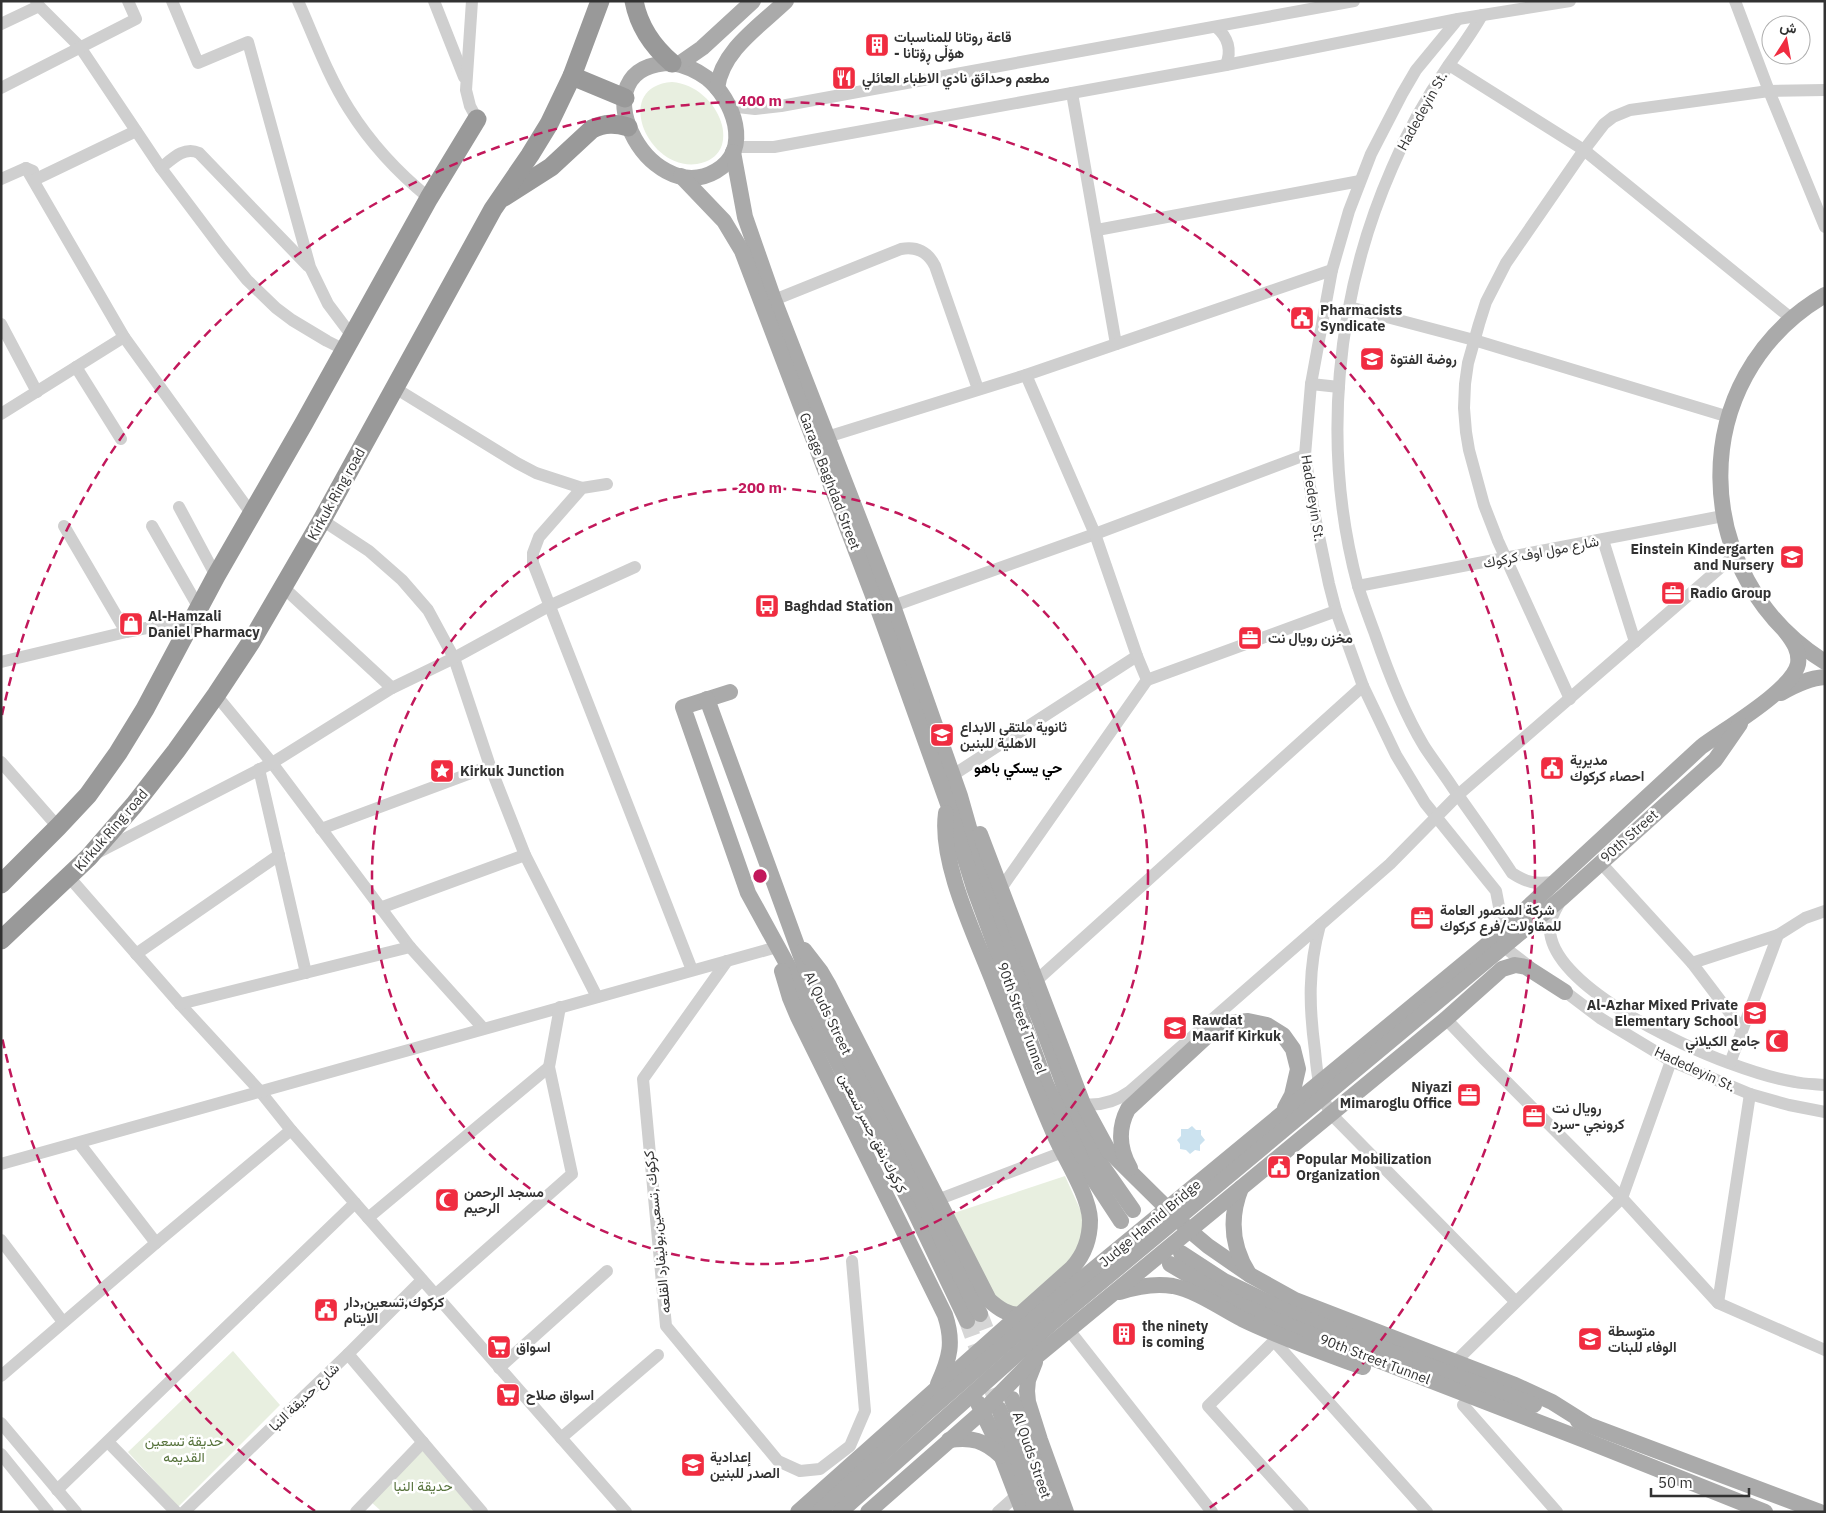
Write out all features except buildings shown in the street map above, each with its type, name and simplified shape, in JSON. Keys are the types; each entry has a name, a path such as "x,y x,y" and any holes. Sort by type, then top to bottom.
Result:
{"highway":[{"name":"Kirkuk Ring road","path":"1,940 9,926 69,877 89,857 134,805 216,695 251,642 322,520 499,200 549,124 572,76 600,1"},
{"path":"634,1 642,26 649,40 660,52 676,63"},
{"path":"572,76 624,98"},
{"path":"1,884 88,794 118,753 154,694 216,576 429,198 477,119"},
{"path":"499,200 551,167 592,129 606,124 628,127"}],"main road":[{"path":"676,63 699,73 717,88 729,106 736,128 734,149 722,167 710,174 696,177 681,176 661,167 649,158 639,147 628,127 624,98 629,84 638,73 650,66 676,63 713,39 753,1"},
{"path":"717,88 720,72 728,58 786,1"},
{"name":"Garage Baghdad Street","path":"734,149 743,208 774,300 893,606 953,775 954,800"},
{"name":"Garage Baghdad Street","path":"681,176 724,222 742,251 954,800"},
{"path":"1825,295 1792,319 1771,340 1753,364 1729,417 1720,466 1723,516 1735,555 1750,587 1763,606 1786,632 1825,662"},
{"name":"90th Street","path":"1497,944 1563,897 1715,760 1740,725 1790,678 1797,665 1797,651 1794,642 1786,632"},
{"name":"90th Street","path":"1497,944 1554,882 1701,747 1758,707 1794,686 1825,676"},
{"path":"730,692 683,707 739,872 753,903 777,947 785,982 798,1017 945,1315 950,1334 950,1353 947,1365 935,1390"},
{"name":"Al Quds Street","path":"707,699 810,981 974,1317"},
{"path":"798,1512 1021,1314 1080,1259 1089,1236 1090,1218 1084,1196 1047,1117 965,910 946,853 944,824 954,800 976,823 1084,1104 1108,1150 1189,1230 1215,1252 1250,1275 1295,1300 1318,1310 1534,1393 1570,1412 1587,1424 1820,1512"},
{"name":"90th Street Tunnel","path":"954,800 985,884 1041,1023 1075,1116 1127,1215"},
{"path":"795,942 813,961 828,984 989,1300 1000,1310 1014,1315 1021,1314"},
{"name":"Judge Hamid Bridge","path":"819,1512 922,1417 1044,1311 1277,1118 1497,944"},
{"name":"Judge Hamid Bridge","path":"840,1512 1053,1322 1497,944"},
{"name":"كركوك,نفق جسر تسعين","path":"777,947 914,1210 974,1317"},
{"path":"868,1512 983,1411 1037,1356 1446,1020 1502,969 1515,965 1526,967 1565,992"},
{"path":"1138,1181 1127,1162 1121,1145 1120,1130 1122,1120 1128,1108 1207,1036 1230,1023 1248,1021 1267,1025 1283,1035 1293,1049 1298,1069 1292,1095 1287,1106 1277,1118"},
{"path":"1241,1188 1234,1210 1233,1233 1239,1255 1250,1275"},
{"name":"90th Street Tunnel","path":"1587,1424 1286,1311 1176,1259 1236,1302 1287,1325 1587,1440"},
{"path":"1109,1296 1139,1286 1157,1284 1175,1286 1198,1296 1275,1338 1518,1425 1587,1440 1765,1512"},
{"path":"950,1353 957,1371 983,1411 1023,1512"},
{"path":"1037,1356 1028,1380 1028,1402 1066,1512"},
{"name":"Al Quds Street","path":"1037,1512 1006,1404 1052,1512"},
{"path":"949,1440 964,1438 979,1441 992,1447 1003,1458"}],"street":[{"path":"1,88 136,19 128,1"},
{"path":"172,1 198,63 248,42 310,268 348,343"},
{"path":"298,1 336,86 362,128 392,166 429,198"},
{"path":"434,1 466,82"},
{"path":"472,1 466,82 467,98 477,119"},
{"path":"729,106 755,109 775,108 1354,1"},
{"path":"734,149 774,147 1072,94 1458,19 1570,1"},
{"path":"1736,1 1769,91 1825,227"},
{"path":"1,24 37,4 80,47 161,168 234,265 261,294 292,320 327,341 348,343"},
{"name":"Hadedeyin St.","path":"1482,15 1420,112 1392,168 1368,232 1348,306 1339,387 1338,436 1341,490 1358,586 1390,677 1424,745 1512,873 1535,884 1554,882"},
{"name":"Hadedeyin St.","path":"1458,19 1416,70 1384,127 1349,211 1332,270 1311,384 1305,456 1314,512 1336,611 1363,686 1396,755 1426,802 1496,890 1501,917 1497,944 1600,1018 1671,1061 1750,1094 1789,1105 1825,1112"},
{"path":"1216,27 1224,34 1228,44 1229,54 1226,64"},
{"path":"1449,65 1584,150 1792,319"},
{"path":"1570,699 1484,505 1470,457 1464,408 1465,384 1474,340 1486,302 1506,263 1584,150 1604,124 1612,117 1630,110 1769,91 1825,90"},
{"path":"1072,94 1116,344"},
{"path":"39,178 136,132"},
{"path":"161,168 183,152 191,150 199,153 310,268"},
{"path":"1,179 26,168 39,178 124,337 252,513"},
{"path":"1097,230 1360,181"},
{"path":"774,300 901,249 908,248 922,251 928,254 935,266 978,389"},
{"path":"827,437 1026,375 1332,270"},
{"path":"1348,306 1474,340 1729,417"},
{"path":"1,324 36,392"},
{"path":"1,414 124,337"},
{"path":"76,367 121,439"},
{"path":"1026,375 1094,534 1147,680"},
{"path":"1311,384 1339,387"},
{"path":"395,388 500,454 536,473 582,488 607,484"},
{"path":"893,606 1305,456"},
{"path":"582,488 539,537 534,548 533,562 692,970"},
{"path":"179,508 216,576"},
{"name":"شارع مول اوف كركوك","path":"1358,586 1723,516"},
{"path":"322,520 369,551 402,580 428,610 454,658 490,766 525,855 597,997"},
{"path":"64,526 126,632"},
{"path":"1,662 196,613 152,526"},
{"path":"1602,540 1635,642"},
{"path":"1084,1104 1100,1105 1108,1103 1129,1092 1401,854 1458,795 1735,555"},
{"path":"89,857 272,762 392,688 454,658 549,606 636,568"},
{"path":"283,586 392,688"},
{"path":"1002,887 1147,680 1336,611"},
{"path":"953,775 1137,656"},
{"path":"1037,980 1363,686"},
{"path":"216,695 272,762 410,947 483,1028"},
{"path":"1,762 58,827"},
{"path":"321,829 490,766"},
{"path":"259,769 306,973"},
{"path":"136,954 279,855"},
{"path":"380,908 525,855"},
{"path":"1600,862 1692,963 1742,1029"},
{"path":"69,877 180,1004 259,1090 291,1130 626,1512"},
{"name":"Hadedeyin St.","path":"1563,897 1552,919 1551,933 1556,949 1573,974 1607,1002 1647,1026 1730,1064 1794,1082 1825,1085"},
{"path":"1692,963 1778,935 1805,918 1825,911"},
{"path":"1320,925 1315,942 1310,979 1310,1016 1319,1086 1331,1114 1515,1301"},
{"path":"1730,1064 1778,935"},
{"path":"180,1004 410,947"},
{"path":"1,1164 259,1090 777,947"},
{"name":"كركوك ,تسعين,بوليفارد القلعه","path":"727,961 642,1079 666,1326 778,1461 800,1471 820,1469 850,1446 865,1411 852,1261"},
{"path":"435,1295 572,1174 549,1067 560,1007"},
{"path":"1446,1020 1622,1198 1718,1303 1825,1350"},
{"path":"1455,1362 1622,1198 1671,1061"},
{"path":"368,1218 549,1067"},
{"path":"1789,1105 1794,1082"},
{"path":"1718,1303 1750,1094"},
{"path":"1,1376 291,1130"},
{"path":"79,1143 156,1243"},
{"path":"937,1200 1063,1152"},
{"path":"57,1490 355,1203"},
{"path":"1,1240 64,1322"},
{"path":"499,1368 606,1270"},
{"name":"شارع حديقة النبا","path":"184,1512 422,1280"},
{"path":"1069,1330 1212,1512"},
{"path":"1303,1512 1208,1406 1275,1338 1427,1512"},
{"path":"348,1354 482,1512"},
{"path":"561,1438 658,1355"},
{"path":"1463,1405 1557,1512"},
{"path":"1,1423 76,1512"},
{"path":"108,1442 176,1512"},
{"path":"356,1512 423,1442"},
{"path":"1,1454 42,1509"},
{"path":"998,1512 1017,1495"},
{"path":"1820,1512 1825,1504"}],"green space":[{"path":"672,82 689,86 703,95 714,108 721,121 723,136 721,148 712,158 697,164 679,163 664,155 651,142 643,127 640,112 644,97 654,87"},
{"path":"1065,1176 1089,1229 1075,1257 1021,1315 1000,1310 951,1214"},
{"name":"حديقة تسعين القديمه","path":"233,1351 280,1405 178,1507 128,1452"},
{"name":"حديقة النبا","path":"425,1448 481,1512 379,1512 380,1510 370,1501"}],"water":[{"path":"1192,1126 1196,1130 1201,1130 1201,1135 1205,1140 1200,1145 1200,1151 1195,1150 1190,1154 1186,1150 1180,1149 1180,1144 1177,1140 1181,1136 1181,1129 1188,1129"}],"tunnel":[{"path":"980,1314 995,1353"},
{"path":"967,1321 999,1409"}],"place":[{"name":"قاعة روتانا للمناسبات - هۆڵی ڕۆتانا","path":"877,45"},
{"name":"مطعم وحدائق نادي الاطباء العائلي","path":"844,78"},
{"name":"Pharmacists Syndicate","path":"1302,318"},
{"name":"روضة الفتوة","path":"1372,359"},
{"name":"Einstein Kindergarten and Nursery","path":"1792,557"},
{"name":"Radio Group","path":"1673,593"},
{"name":"Baghdad Station","path":"767,606"},
{"name":"Al-Hamzali Daniel Pharmacy","path":"131,624"},
{"name":"مخزن رويال نت","path":"1250,638"},
{"name":"ثانوية ملتقى الابداع الاهلية للبنين","path":"942,735"},
{"name":"مديرية احصاء كركوك","path":"1552,768"},
{"name":"Kirkuk Junction","path":"442,771"},
{"name":"شركة المنصور العامة للمقاولات/فرع كركوك","path":"1422,918"},
{"name":"Al-Azhar Mixed Private Elementary School","path":"1755,1013"},
{"name":"Rawdat Maarif Kirkuk","path":"1175,1028"},
{"name":"جامع الكيلاني","path":"1777,1041"},
{"name":"Niyazi Mimaroglu Office","path":"1469,1095"},
{"name":"رويال نت كرونجي -سرد","path":"1534,1116"},
{"name":"Popular Mobilization Organization","path":"1279,1167"},
{"name":"مسجد الرحمن الرحيم","path":"447,1200"},
{"name":"كركوك,تسعين,دار الايتام","path":"326,1310"},
{"name":"the ninety is coming","path":"1124,1334"},
{"name":"متوسطة الوفاء للبنات","path":"1590,1339"},
{"name":"اسواق","path":"499,1347"},
{"name":"اسواق صلاح","path":"508,1395"},
{"name":"إعدادية الصدر للبنين","path":"693,1465"}],"district":[{"name":"حي يسكي باهو","path":"1018,768"}]}
